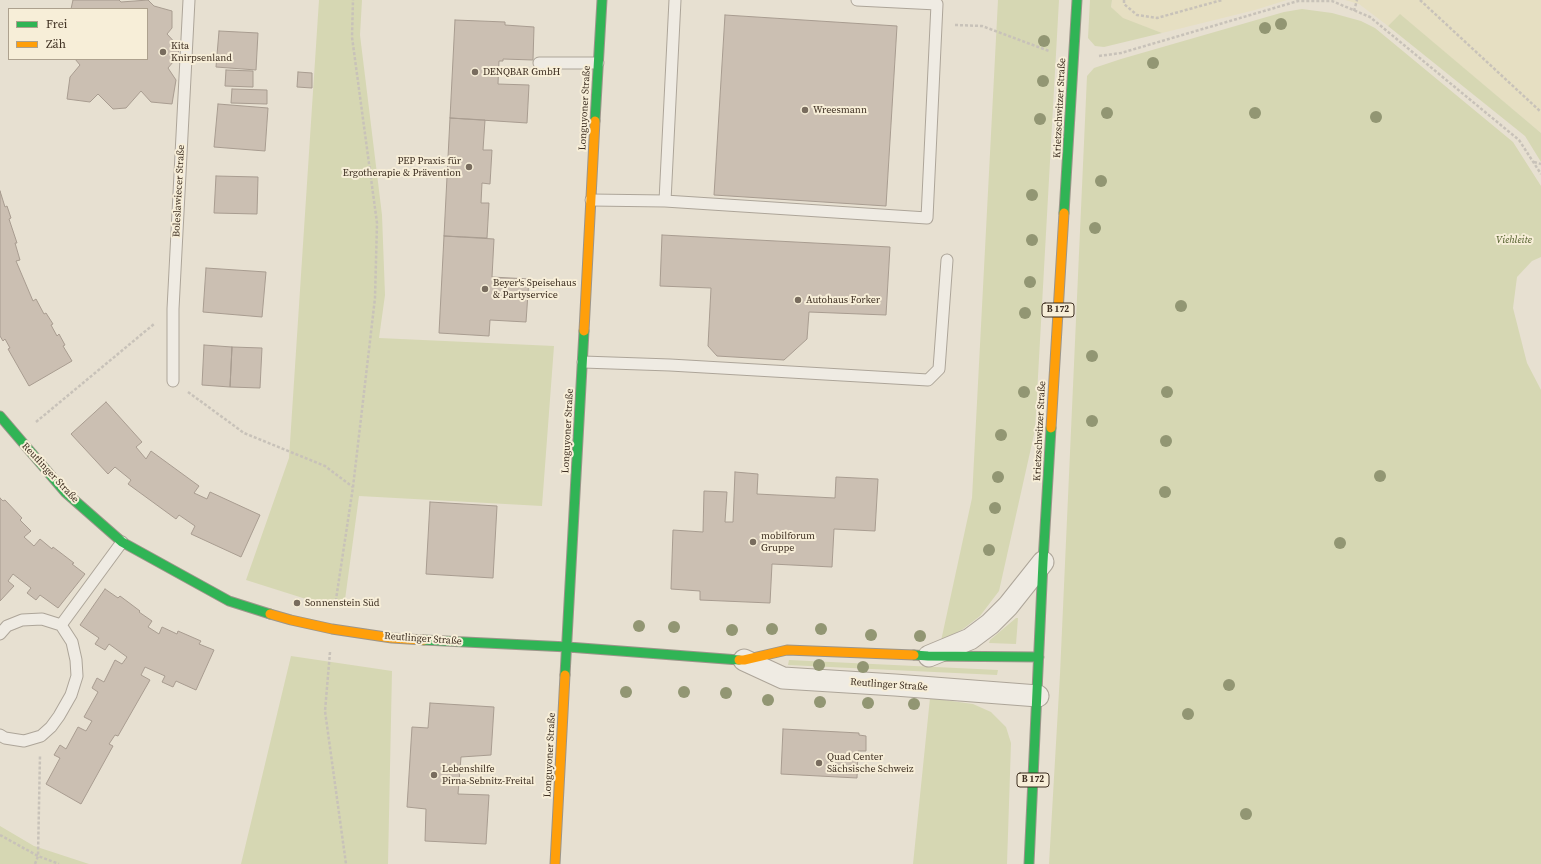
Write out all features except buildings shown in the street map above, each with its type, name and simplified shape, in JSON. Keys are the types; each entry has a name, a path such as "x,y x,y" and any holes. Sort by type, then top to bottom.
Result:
{"street":[{"name":"Longuyoner Straße","path":"556,864 602,0"},
{"name":"Krietzschwitzer Straße","path":"1028,864 1038,696 1043,562 1077,0"},
{"name":"Reutlinger Straße","path":"0,416 65,492 122,542 229,601 291,620 392,638 568,647 744,660 787,650 928,656 1039,657"},
{"name":"Reutlinger Straße","path":"928,656 970,639 990,624 1008,606 1043,562"},
{"name":"Reutlinger Straße","path":"744,660 783,678 895,684 1038,696"}],"lane":[{"name":"Boleslawiecer Straße","path":"173,381 173,309 189,0"},
{"path":"665,201 675,0"},
{"path":"591,200 665,201 927,218 937,4 857,0"},
{"path":"539,64 598,63"},
{"path":"583,362 678,365 928,380 939,369 947,260"},
{"path":"61,625 122,542"},
{"path":"0,634 8,626 22,620 42,619 61,625 72,642 76,660 77,676 71,695 59,716 51,727 41,736 24,741 5,738 0,735"}],"path":[{"path":"346,864 325,711 332,628 353,487 375,298 377,223 352,38 353,0"},
{"path":"1124,0 1124,4 1137,15 1157,18 1222,0"},
{"path":"1354,10 1357,0"},
{"path":"1420,0 1541,112"},
{"path":"936,23 982,26 1074,59 1122,53 1298,1 1332,1 1370,17 1519,140 1541,174"},
{"path":"1534,162 1541,164"},
{"path":"18,437 173,309"},
{"path":"173,381 244,433 325,466 353,487"},
{"path":"35,864 38,856 41,736"},
{"path":"0,835 38,856 59,864"}],"shaded area":[{"path":"1112,0 1287,0 1255,10 1162,33 1123,19 1111,7"},
{"path":"1345,0 1541,0 1541,133 1400,15 1388,26 1359,4"}],"green space":[{"path":"319,0 362,0 360,35 382,215 385,295 379,338 554,346 542,506 359,496 344,607 306,599 246,580 289,458"},
{"path":"998,0 1059,0 1035,430 999,591 980,616 963,629 941,641 972,498"},
{"path":"1090,0 1112,0 1111,7 1123,18 1162,33 1104,47 1095,46 1088,38"},
{"name":"Viehleite","path":"1302,9 1332,13 1361,21 1375,28 1513,142 1541,186 1541,257 1532,261 1517,277 1513,308 1527,363 1541,390 1541,864 1049,864 1060,674 1087,76 1094,68 1121,59 1284,12"},
{"path":"1400,14 1541,133 1541,162 1525,136 1388,26"},
{"path":"1016,618 1018,618 1016,644 989,643 990,640"},
{"path":"291,656 392,671 388,864 241,864"},
{"path":"789,660 998,670 997,675 788,665"},
{"path":"930,698 973,704 991,712 1006,727 1011,743 1007,864 913,864"},
{"path":"0,826 34,846 89,864 0,864"}],"traffic: fast":[{"path":"595,121 602,0"},
{"path":"1064,213 1077,0"},
{"path":"565,675 584,331"},
{"path":"0,416 65,492 122,542 229,601 270,614"},
{"path":"1029,864 1043,562 1051,428"},
{"path":"424,640 568,647 739,660"},
{"path":"914,655 1039,657"}],"traffic: slow":[{"path":"584,331 595,121"},
{"path":"1051,428 1064,213"},
{"path":"270,614 332,629 392,638 424,640"},
{"path":"739,660 787,650 914,655"},
{"path":"555,864 565,675"}],"place":[{"name":"Kita Knirpsenland","path":"163,52"},
{"name":"DENQBAR GmbH","path":"475,72"},
{"name":"Wreesmann","path":"805,110"},
{"name":"PEP Praxis für Ergotherapie & Prävention","path":"469,167"},
{"name":"Beyer's Speisehaus & Partyservice","path":"485,289"},
{"name":"Autohaus Forker","path":"798,300"},
{"name":"mobilforum Gruppe","path":"753,542"},
{"name":"Sonnenstein Süd","path":"297,603"},
{"name":"Quad Center Sächsische Schweiz","path":"819,763"},
{"name":"Lebenshilfe Pirna-Sebnitz-Freital","path":"434,775"}]}
